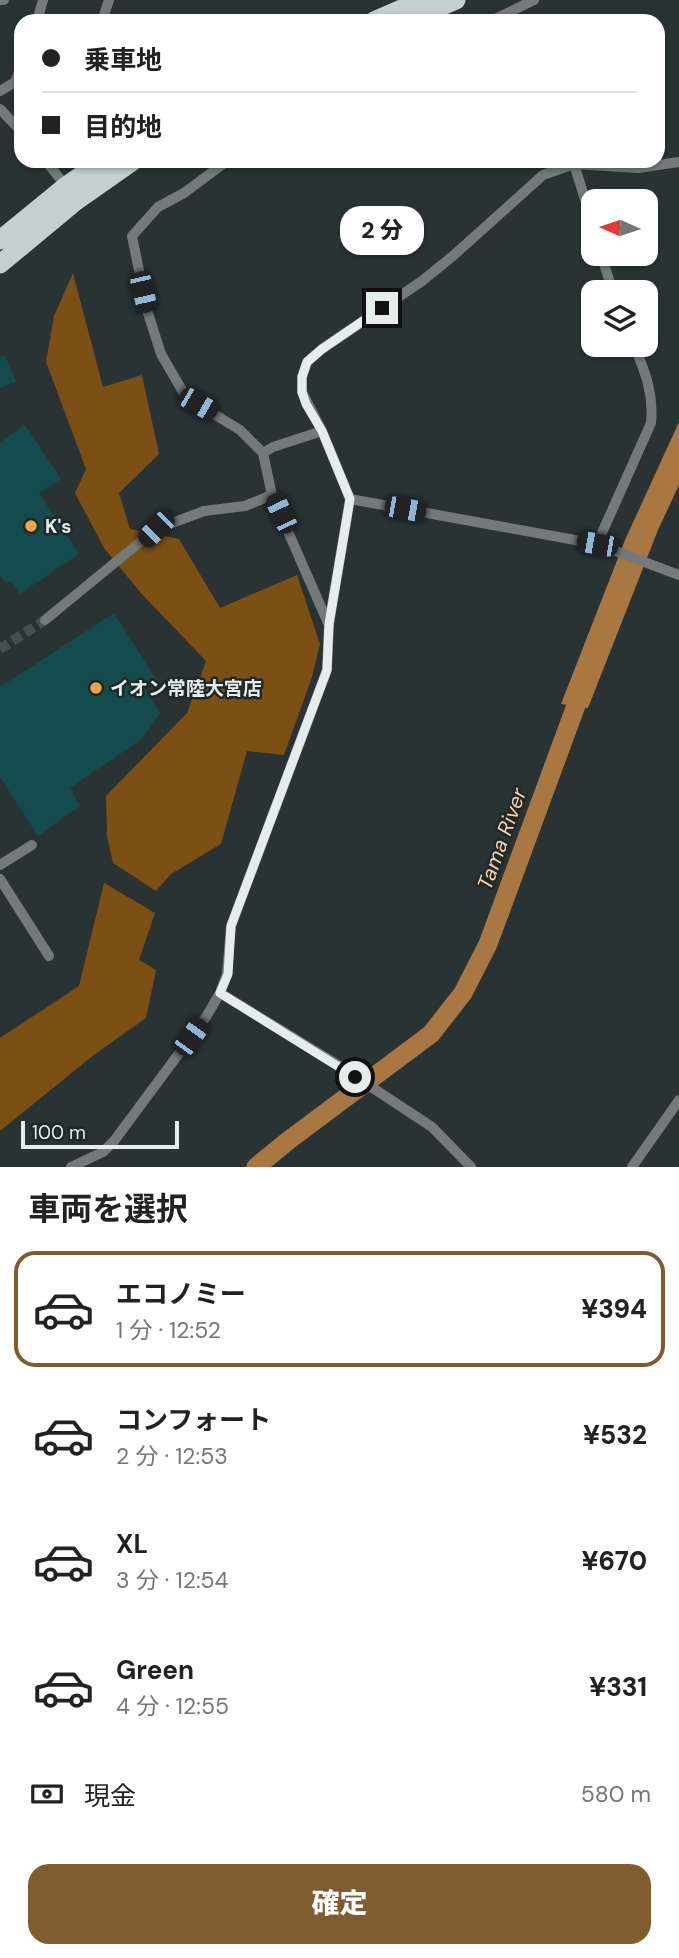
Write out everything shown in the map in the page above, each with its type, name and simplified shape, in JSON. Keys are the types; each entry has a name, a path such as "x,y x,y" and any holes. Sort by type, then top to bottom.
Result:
{"highway":[{"path":"391,14 429,11 456,0"},
{"path":"0,264 95,168"},
{"path":"0,240 71,194 120,168"}],"street":[{"path":"505,14 534,0"},
{"path":"0,109 14,124"},
{"path":"51,168 71,194"},
{"path":"218,168 184,193 158,207 132,236 147,310 161,354 186,397 240,430 263,453 272,495 329,624"},
{"path":"71,1167 103,1152 114,1141 206,1017 220,993 228,974 231,926 327,670 329,624 350,499 322,431 302,392 302,377 307,362 454,256 543,175 563,168"},
{"path":"575,168 582,189"},
{"path":"597,544 651,423 653,403 650,384 639,357"},
{"path":"263,453 273,447 322,431"},
{"path":"45,620 156,529 204,511 245,506 272,495"},
{"path":"350,499 597,544 679,575"},
{"path":"0,865 32,845"},
{"path":"0,879 49,956"},
{"path":"220,993 338,1065 432,1127 471,1167"},
{"path":"632,1167 679,1100"}],"shaded area":[{"path":"73,273 103,387 142,375 159,454 119,493 130,529 179,539 220,608 297,575 320,644 312,677 284,755 247,751 221,844 171,874 156,891 113,863 107,836 106,796 187,713 206,661 140,592 104,548 75,493 86,469 46,362 54,316"},
{"path":"679,422 679,485 658,530 588,708 561,704 625,540"},
{"path":"104,883 155,913 139,960 156,970 146,1018 95,1054 0,1131 0,1038 79,986"}],"building":[{"path":"5,355 16,382 0,388 0,357"},
{"name":"K's","path":"25,425 61,479 39,493 79,554 20,594 11,581 6,584 0,575 0,442"},
{"path":"114,613 157,681 144,687 160,713 142,739 70,788 80,806 38,836 0,777 0,687"}],"waterway":[{"name":"Tama River","path":"256,1167 431,1034 463,993 488,944 584,684"}],"tunnel":[{"path":"0,649 45,620"}],"place":[{"name":"K's","path":"31,526"},
{"name":"イオン常陸大宮店","path":"96,688"}],"route":[{"path":"355,1077 220,993 228,974 231,926 327,670 329,624 350,499 322,431 306,404 302,392 302,377 307,362 322,349 382,308"}]}
